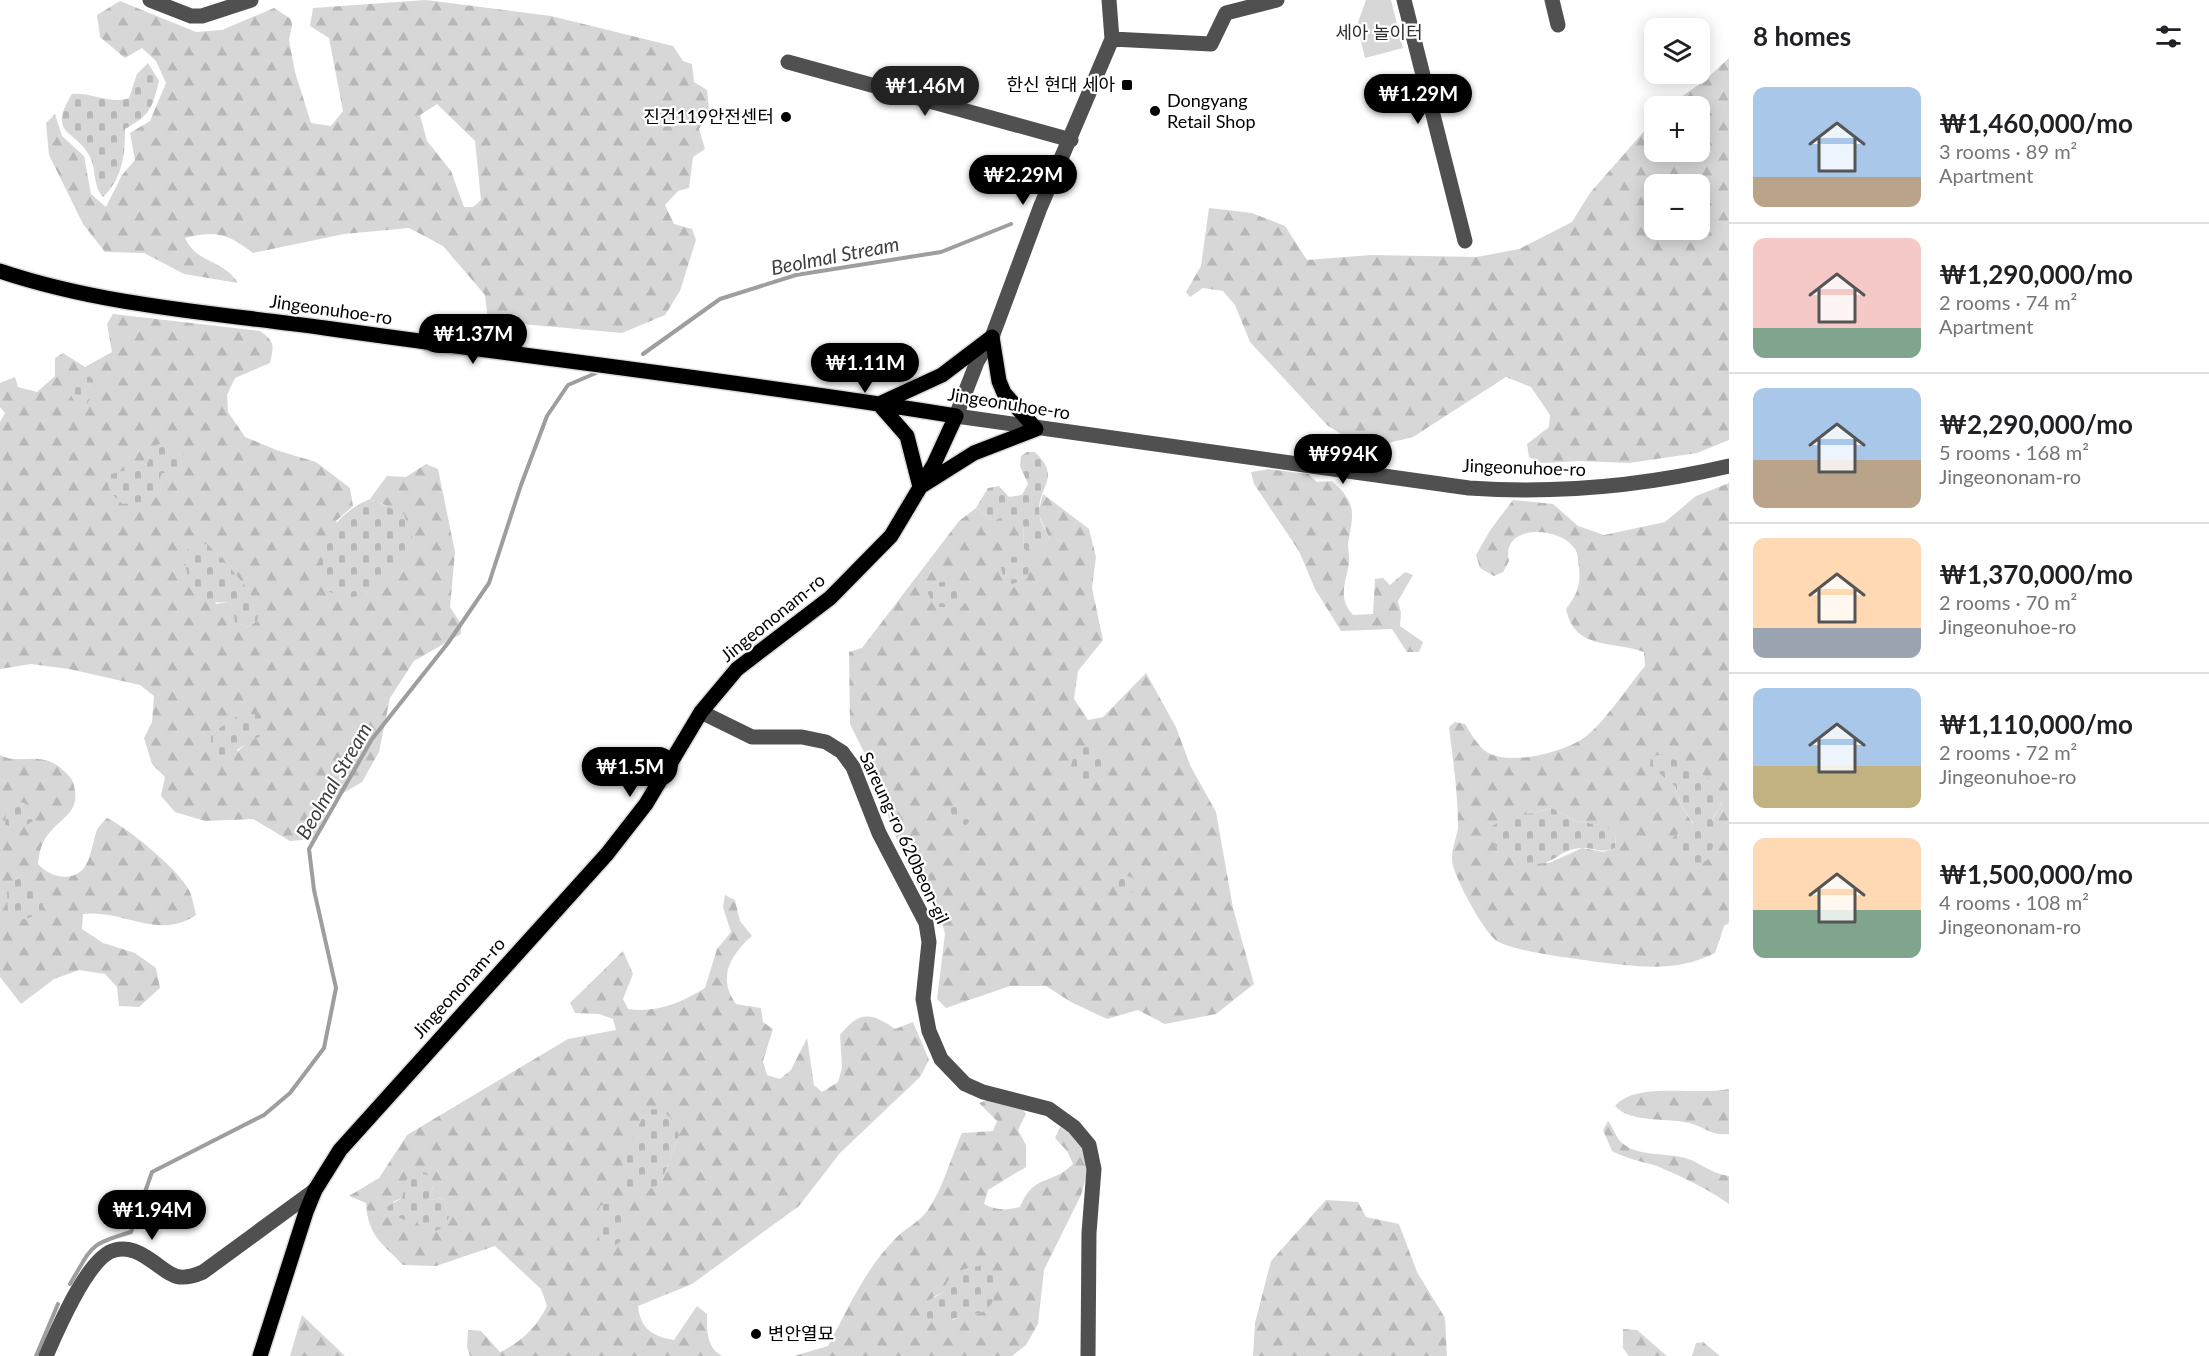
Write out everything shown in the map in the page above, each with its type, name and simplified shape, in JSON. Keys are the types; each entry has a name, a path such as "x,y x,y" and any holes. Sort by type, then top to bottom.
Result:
{"main road":[{"name":"Jingeonuhoe-ro","path":"0,271 66,290 182,310 956,416"},
{"path":"992,337 999,381 1004,393 1036,429 974,453 920,487 907,436 879,404 942,375 992,337"},
{"name":"Jingeononam-ro","path":"260,1356 297,1236 315,1190 340,1150 588,876 626,830 662,779 701,712 737,669 830,598 868,562 891,536 934,464 956,416"}],"street":[{"path":"150,0 191,16 202,16 250,0"},
{"name":"Jingeononam-ro","path":"956,416 977,362 992,337 1040,208 1071,140 1112,39 1109,0"},
{"path":"1112,39 1211,44 1226,13 1277,0"},
{"path":"1404,0 1465,241"},
{"path":"1552,0 1558,25"},
{"path":"788,62 1071,140"},
{"name":"Jingeonuhoe-ro","path":"956,416 1036,429 1503,490 1594,489 1675,478 1729,466"},
{"name":"Sareung-ro 620beon-gil","path":"701,712 752,737 802,737 826,742 842,752 853,767 879,833 926,923 929,942 923,999 928,1031 941,1059 965,1084 983,1092 1049,1109 1074,1126 1089,1145 1094,1169 1089,1233 1088,1356"},
{"path":"46,1356 75,1294 98,1262 107,1254 114,1250 127,1249 148,1258 173,1276 192,1276 203,1272 315,1190"}],"green space":[{"path":"426,0 551,16 673,46 683,61 692,64 694,82 707,90 709,110 699,129 705,149 693,157 689,188 678,191 665,205 674,224 692,229 696,240 680,291 665,315 622,333 488,321 485,295 443,246 409,228 344,234 253,253 221,235 205,234 185,238 197,253 225,269 238,283 184,274 144,253 105,252 83,224 49,155 46,123 55,114 62,136 84,156 91,194 106,207 122,175 135,160 130,133 150,121 166,83 156,61 142,48 125,58 100,37 97,15 120,1 196,32 222,30 274,8 291,19 289,40 295,72 311,123 331,126 343,111 329,38 310,26 313,8","holes":["437,104 475,141 481,200 473,207 464,207 451,171 427,141 420,115"]},
{"name":"세아 놀이터","path":"1366,0 1391,0 1403,48 1365,58 1357,25"},
{"path":"1729,58 1729,440 1697,453 1629,463 1580,461 1542,463 1529,457 1527,444 1549,427 1550,415 1531,387 1506,377 1413,437 1380,445 1353,442 1327,425 1250,342 1235,305 1223,291 1203,288 1190,297 1186,292 1201,266 1209,208 1252,213 1285,226 1307,260 1371,255 1477,257 1519,249 1572,222 1590,193 1644,131 1644,162 1710,162 1710,96 1682,96 1700,84 1710,84 1710,75"},
{"path":"148,63 159,81 154,98 145,115 125,129 119,174 103,197 97,187 90,157 63,125 62,118 65,108 72,94 115,100 129,98 137,74"},
{"path":"113,314 260,331 271,341 273,348 270,363 235,378 227,395 228,412 245,437 279,451 316,462 350,488 353,506 336,521 365,595 382,575 405,561 387,506 370,499 387,476 406,477 426,464 438,469 455,552 450,607 461,624 461,634 414,661 390,698 379,752 362,782 333,799 314,839 290,841 253,819 205,821 175,812 161,796 165,777 152,764 144,738 152,722 154,696 140,685 69,669 31,664 0,669 0,422 5,413 0,407 0,383 15,377 18,387 37,392 55,376 55,358 63,353 85,367 112,352 107,324","holes":["147,464 163,473 159,476 161,492 135,468","184,555 257,621 248,627 236,623 233,607 228,602 216,604","229,723 251,739 238,751 211,734"]},
{"path":"80,377 90,377 95,381 94,391 86,406 76,404 69,392 69,382"},
{"path":"165,441 180,449 187,465 175,474 163,473 160,476 161,493 151,501 123,504 111,491 108,475 147,464 155,446"},
{"path":"1027,452 1035,452 1043,461 1048,476 1039,512 1049,538 1040,553 1024,549 1023,522 1008,514 994,521 976,508 988,488 999,486 1009,497 1022,495 1028,484 1020,466 1021,456"},
{"path":"1269,469 1308,474 1317,482 1332,481 1346,496 1352,510 1352,517 1344,596 1345,603 1353,615 1373,614 1375,579 1383,578 1390,585 1405,572 1413,575 1398,601 1401,613 1400,626 1423,642 1419,652 1407,652 1392,629 1341,631 1315,589 1299,551 1254,484 1251,472"},
{"path":"1729,483 1729,923 1724,926 1715,953 1700,960 1669,966 1638,966 1590,961 1542,954 1505,945 1497,941 1484,926 1462,888 1453,866 1452,854 1458,827 1458,814 1449,727 1455,722 1465,724 1484,750 1506,758 1535,756 1564,748 1585,737 1608,714 1645,666 1644,652 1596,642 1577,632 1566,609 1577,590 1579,573 1577,553 1567,541 1545,532 1522,535 1513,540 1509,549 1509,561 1503,572 1494,576 1480,568 1476,555 1491,529 1513,500 1553,504 1578,526 1604,535 1665,522 1696,496","holes":["1651,766 1697,771 1722,803 1712,820 1717,834 1708,859 1672,838 1693,824 1681,805 1675,786","1552,808 1576,821 1605,826 1616,835 1615,848 1603,852 1582,848 1549,863 1511,857 1508,848 1523,816"]},
{"path":"1043,494 1089,529 1096,557 1092,588 1103,640 1078,671 1074,699 1088,720 1103,717 1146,673 1176,727 1190,765 1216,812 1233,908 1254,984 1216,1014 1165,1024 1138,1010 1107,1019 1071,1002 1046,986 1010,986 946,1008 937,999 945,934 938,908 900,848 867,758 850,724 849,652 862,648 959,521 976,508 994,521 1008,513 1023,522 1024,549 1049,538 1038,513"},
{"path":"370,499 404,514 413,541 405,561 383,575 365,595 343,598 326,590 323,575 325,547 329,535 345,514"},
{"path":"207,544 240,580 254,601 257,621 248,627 235,623 233,607 228,602 207,601 194,591 190,584 184,555 190,547"},
{"path":"1007,557 1020,557 1029,563 1028,578 1012,584 1003,576 1000,564"},
{"path":"955,583 969,598 962,607 939,607 931,600 927,591 930,584"},
{"path":"242,713 260,715 266,722 265,734 222,758 211,749 211,734"},
{"path":"1089,744 1105,751 1111,765 1105,777 1088,780 1075,778 1070,770 1074,757 1081,748"},
{"path":"1662,754 1700,772 1717,786 1721,794 1721,803 1712,820 1718,834 1708,859 1698,867 1683,861 1674,849 1672,838 1693,823 1681,805 1675,786 1650,766 1651,757"},
{"path":"0,755 15,759 39,759 56,764 73,781 75,801 73,807 48,835 40,851 38,864 47,872 66,877 83,869 90,857 97,831 107,818 153,851 176,873 190,892 196,915 182,922 168,925 154,925 98,914 83,914 82,929 103,943 135,953 156,968 160,988 139,1007 119,1006 117,987 105,974 79,970 54,979 21,1004 0,977"},
{"path":"957,801 969,805 973,818 966,825 955,821 950,810"},
{"path":"22,802 34,808 33,821 22,828 5,825 6,811"},
{"path":"1552,808 1576,821 1606,826 1616,835 1615,848 1605,851 1573,849 1552,860 1536,864 1511,857 1507,848 1497,848 1489,835 1491,827 1498,823"},
{"path":"1123,876 1131,876 1136,881 1134,892 1123,894 1118,889 1118,881"},
{"path":"24,877 39,887 43,906 31,917 18,919 8,913 7,892 13,881"},
{"path":"725,895 735,900 740,921 752,936 732,959 727,985 736,1004 761,1008 763,1022 773,1029 763,1061 767,1075 780,1079 791,1070 807,1038 814,1085 822,1092 838,1082 842,1068 840,1035 859,1018 872,1017 895,1029 913,1022 929,1060 920,1077 840,1153 799,1206 692,1284 638,1306 639,1314 649,1330 660,1337 674,1340 697,1306 707,1314 710,1343 722,1356 470,1356 467,1347 468,1330 481,1331 500,1352 515,1344 528,1333 547,1306 541,1289 495,1246 436,1266 403,1265 377,1238 367,1214 366,1203 349,1196 379,1178 407,1135 568,1039 616,1030 613,1019 599,1014 575,1013 570,1003 623,951 633,974 623,999 628,1009 649,1010 668,1006 705,988 717,949 731,932 723,907","holes":["645,1111 679,1135 661,1183 640,1128","435,1183 428,1200 444,1198 449,1217 416,1215 393,1202"]},
{"path":"1729,1089 1729,1134 1714,1133 1684,1122 1641,1118 1622,1112 1615,1106 1625,1098 1652,1091"},
{"path":"993,1098 1018,1102 1026,1114 1018,1130 1026,1145 1026,1167 988,1190 984,1204 1002,1209 1020,1207 1025,1196 1037,1184 1065,1171 1073,1164 1067,1151 1055,1138 1060,1127 1079,1138 1090,1164 1081,1195 1044,1270 1038,1324 1026,1345 1012,1356 794,1356 828,1346 874,1264 902,1232 921,1218 934,1201 962,1133 993,1131 997,1121 979,1103","holes":["944,1292 980,1313 966,1314 953,1320 933,1297"]},
{"path":"660,1109 671,1118 679,1135 661,1183 650,1189 628,1189 622,1169 627,1150 645,1110"},
{"path":"1608,1121 1618,1139 1627,1147 1644,1153 1683,1157 1714,1172 1729,1176 1729,1204 1676,1174 1612,1151 1603,1130"},
{"path":"415,1171 427,1173 435,1183 428,1200 444,1198 449,1217 443,1228 432,1232 418,1224 416,1216 411,1222 389,1214 387,1207 402,1198 407,1179"},
{"path":"1326,1200 1358,1202 1366,1217 1399,1224 1417,1272 1445,1318 1447,1356 1253,1356 1255,1323 1271,1261"},
{"path":"619,1204 627,1227 621,1241 610,1249 601,1245 598,1231 598,1211 600,1206"},
{"path":"985,1265 992,1269 996,1286 995,1295 987,1311 935,1323 922,1315 922,1304 944,1292 953,1275 964,1269"},
{"path":"302,1315 345,1356 290,1356"},
{"path":"1623,1329 1637,1330 1667,1356 1629,1356 1623,1348"},
{"path":"1703,1342 1720,1356 1692,1356 1696,1343"}],"waterway":[{"name":"Beolmal Stream","path":"643,354 720,299 796,275 941,252 1011,224"},
{"name":"Beolmal Stream","path":"70,1284 88,1254 98,1244 131,1232 152,1172 264,1115 290,1093 324,1048 336,988 314,890 309,849 372,739 448,643 489,583 521,485 547,416 568,385 596,373"},
{"name":"Beolmal Stream","path":"36,1356 58,1304"}],"place":[{"name":"한신 현대 세아","path":"1127,85"},
{"name":"Dongyang Retail Shop","path":"1155,111"},
{"name":"진건119안전센터","path":"786,117"},
{"name":"변안열묘","path":"756,1334"}]}
